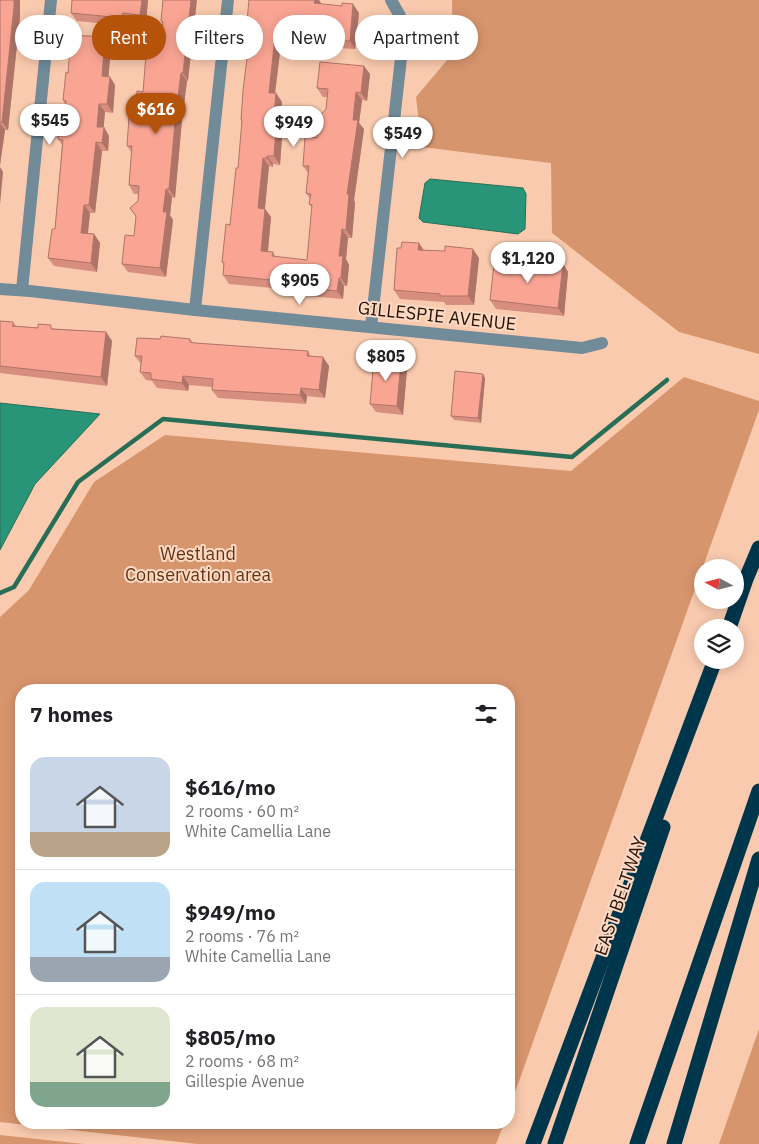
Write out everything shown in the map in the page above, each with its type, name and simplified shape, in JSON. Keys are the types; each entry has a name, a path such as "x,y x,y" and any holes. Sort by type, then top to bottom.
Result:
{"highway":[{"path":"731,619 759,548"},
{"path":"533,1144 714,669"},
{"name":"EAST BELTWAY","path":"555,1144 625,942 714,669"},
{"path":"637,1144 759,791"},
{"path":"674,1144 759,859"}],"street":[{"path":"22,290 51,0"},
{"path":"195,310 228,0"},
{"path":"371,327 401,58 400,16 391,0"},
{"name":"GILLESPIE AVENUE","path":"0,290 22,290 195,310 582,348 602,344"}],"green space":[{"path":"452,0 759,0 759,354 679,332 552,233 551,163 422,147 416,97 447,60 478,60 478,15 452,15"},
{"name":"Westland Conservation area","path":"684,377 759,401 759,410 706,559 694,559 694,592 515,1092 515,684 15,684 15,1124 0,1122 0,617 29,590 94,482 165,435 571,471"},
{"path":"759,1029 759,1144 719,1144"},
{"name":"Westland Conservation area","path":"63,1129 502,1129 496,1144 197,1144"},
{"path":"0,1135 84,1144 0,1144"}],"water":[{"path":"430,179 523,188 526,194 525,229 518,234 423,222 419,218 425,183"},
{"path":"0,403 100,414 35,484 0,550"}],"building":[{"path":"0,0 14,0 2,122 0,122"},
{"path":"72,0 142,0 140,15 123,13 123,15 92,15 71,13"},
{"path":"163,0 191,0 189,15 176,15 176,60 184,60 176,112 169,189 166,189 163,212 167,212 160,268 122,264 125,235 134,236 136,216 130,208 138,201 139,186 129,185 132,146 127,146 129,117 134,118 137,91 143,92 146,60 166,60 166,15 162,15"},
{"path":"249,0 315,0 314,3 342,6 342,3 353,4 350,41 345,41 345,15 273,15 273,55 269,93 276,93 274,115 277,115 274,156 263,158 258,208 265,209 261,251 273,252 272,256 307,260 312,205 309,204 311,194 306,193 309,166 303,166 305,137 317,138 319,117 326,109 328,89 317,88 320,62 364,66 361,93 356,92 353,120 358,120 347,194 349,194 346,230 342,229 339,256 343,256 341,278 339,278 337,291 290,286 291,282 223,275 224,263 222,262 226,224 230,225 236,168 238,168 247,60 263,60 263,15 248,15"},
{"path":"82,36 92,36 92,60 103,60 102,76 110,77 107,104 99,104 97,127 104,127 102,143 96,142 89,205 84,205 81,233 94,234 91,263 48,258 52,229 55,229 63,140 58,139 59,129 63,129 66,101 63,100 66,72 68,73 69,60 82,60"},
{"path":"402,242 419,243 418,250 445,251 445,246 473,249 468,296 440,296 440,294 394,290 397,248 401,248"},
{"path":"536,261 563,264 558,308 490,300 494,264 535,268"},
{"path":"0,321 13,322 14,325 12,326 38,328 38,324 51,325 51,329 106,332 101,377 0,366"},
{"path":"161,336 190,339 190,342 195,343 308,351 307,356 323,357 319,390 301,388 300,395 212,390 213,379 183,376 182,383 151,379 151,373 140,372 142,356 135,356 137,338 160,339"},
{"path":"374,359 401,361 397,406 370,404"},
{"path":"455,371 483,374 478,418 451,416"}],"waterway":[{"path":"0,593 14,587 78,482 163,419 572,457 667,380"}]}
